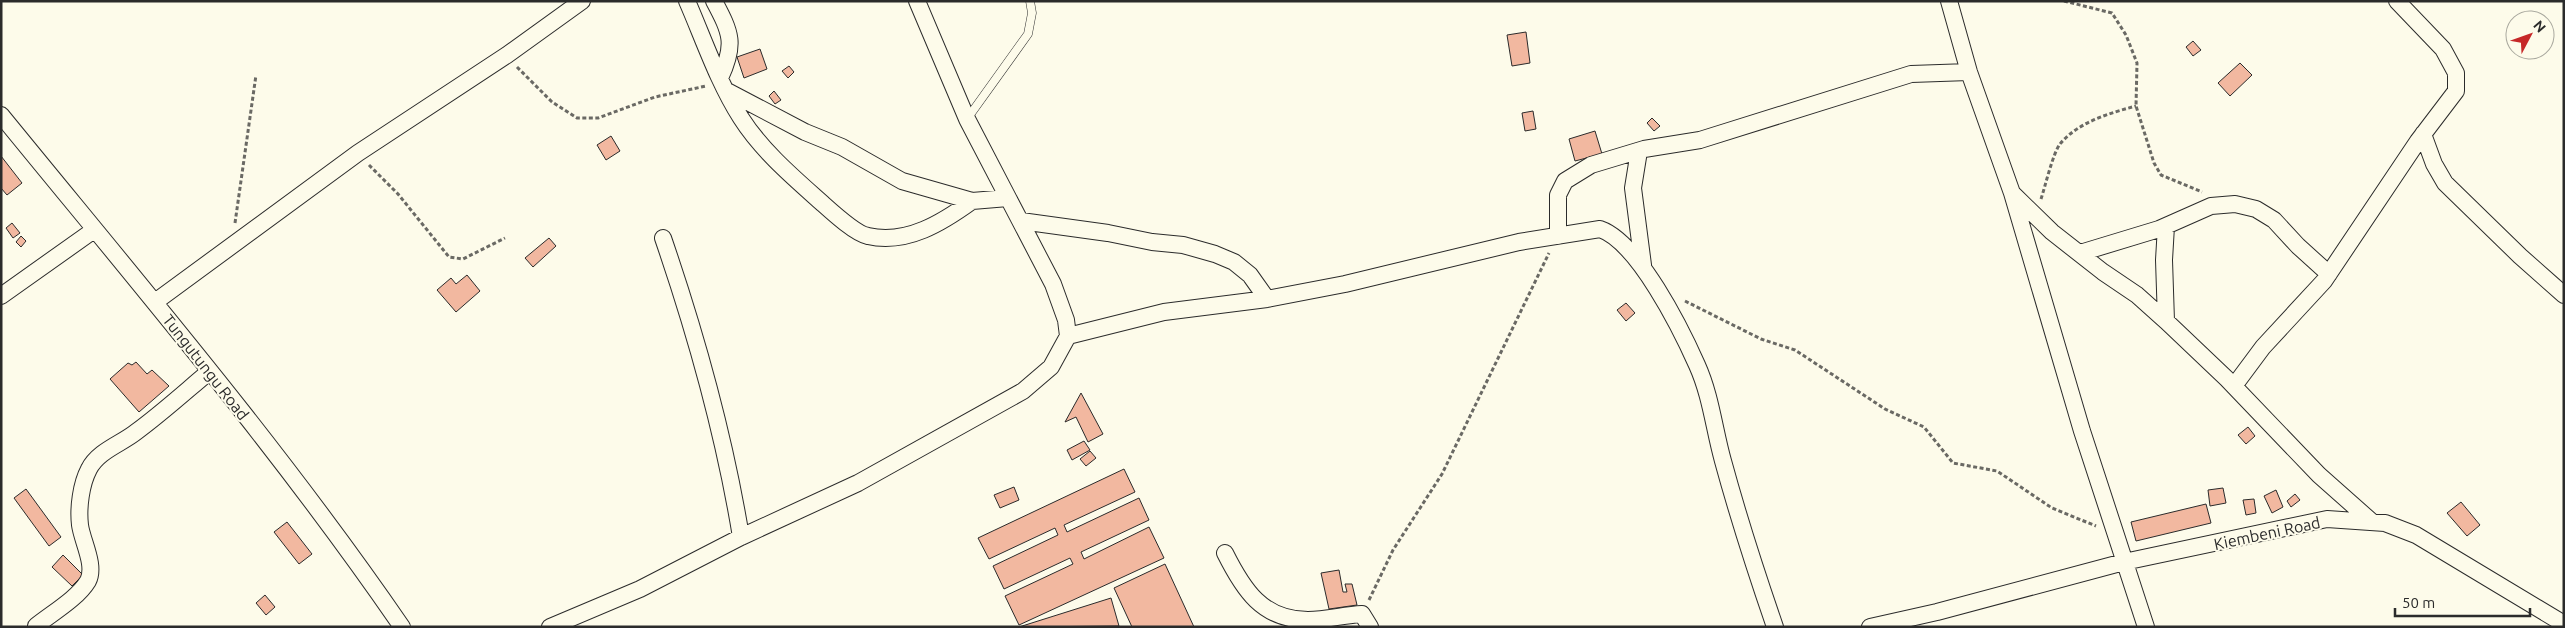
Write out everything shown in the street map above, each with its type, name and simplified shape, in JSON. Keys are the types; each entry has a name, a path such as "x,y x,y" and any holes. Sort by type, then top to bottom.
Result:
{"street":[{"path":"155,302 358,153 507,55 582,1"},
{"path":"686,1 723,85 741,118 775,159 831,211 866,236 891,238 919,232 948,218 972,200"},
{"path":"714,1 727,27 731,41 723,85"},
{"path":"550,627 640,589 741,537 858,483 1024,392 1051,367 1068,336 1066,320 1052,284 1021,221 967,119 917,1"},
{"path":"1949,1 1969,72 2012,193 2082,431 2146,627"},
{"path":"2234,386 2262,346 2329,274 2423,134 2456,91 2456,73 2443,49 2397,1"},
{"path":"1558,236 1558,195 1565,181 1591,165 1638,151 1700,140 1911,74 1969,72"},
{"path":"723,85 804,132 842,148 902,181 972,200 1008,198"},
{"name":"Tungutungu Road","path":"1,115 210,371 373,585 402,627"},
{"path":"2423,134 2434,164 2446,183 2520,256 2564,295"},
{"path":"1638,151 1633,188 1643,267"},
{"path":"2012,193 2080,253 2137,295 2166,321 2234,386 2319,475 2372,522"},
{"path":"2080,253 2166,226 2211,206 2235,204 2256,209 2274,220 2298,246 2329,274"},
{"path":"1021,221 1108,233 1152,242 1183,245 1215,254 1234,262 1250,275 1267,299"},
{"path":"2166,226 2166,321"},
{"path":"1,296 94,230"},
{"path":"1068,336 1164,312 1267,299 1345,284 1519,242 1600,230 1612,233 1622,240 1643,267 1698,366 1712,412 1729,483 1776,627"},
{"path":"663,238 691,318 714,401 741,537"},
{"path":"36,626 80,591 91,572 80,525 82,492 89,468 102,453 117,446 137,432 210,371"},
{"name":"Kiembeni Road","path":"1870,627 1946,610 2124,562 2327,519 2385,523 2416,535 2564,624"},
{"path":"1225,554 1241,585 1262,605 1275,613 1307,620 1366,620"}],"lane":[{"path":"967,119 1028,34 1032,13 1030,1"}],"path":[{"path":"2064,1 2112,13 2126,35 2137,63 2136,106 2154,163 2162,175 2195,188 2226,205"},
{"path":"507,55 552,102 577,118 598,118 654,97 723,85"},
{"path":"231,246 256,75"},
{"path":"2035,215 2060,145 2083,126 2113,112 2136,106"},
{"path":"358,153 398,194 449,257 463,259 506,238"},
{"path":"1366,620 1393,550 1442,474 1558,236"},
{"path":"1658,292 1681,300 1761,339 1795,350 1885,409 1924,427 1953,463 1997,471 2052,508 2115,534"}],"building":[{"path":"1526,32 1530,63 1512,66 1507,35"},
{"path":"2193,41 2201,50 2193,56 2186,47"},
{"path":"760,49 767,69 744,78 737,57"},
{"path":"2240,63 2252,75 2230,96 2218,83"},
{"path":"789,66 794,72 788,78 782,71"},
{"path":"774,91 781,100 775,104 769,96"},
{"path":"1533,111 1536,129 1525,131 1522,113"},
{"path":"1652,118 1660,126 1654,131 1647,123"},
{"path":"1595,131 1602,154 1575,161 1569,139"},
{"path":"611,136 620,151 606,160 597,145"},
{"path":"1,156 22,183 7,195 1,188"},
{"path":"12,223 20,233 13,238 6,228"},
{"path":"21,236 26,241 21,247 16,242"},
{"path":"549,238 556,246 533,267 525,258"},
{"path":"467,275 480,291 456,312 437,290 451,278 456,284"},
{"path":"1626,303 1635,313 1626,321 1617,310"},
{"path":"136,362 147,374 152,370 169,386 139,412 110,379 128,363 132,365"},
{"path":"1081,393 1103,434 1088,442 1076,417 1065,422"},
{"path":"2248,427 2255,436 2246,444 2238,435"},
{"path":"1084,441 1090,450 1072,460 1067,450"},
{"path":"1090,451 1096,458 1086,466 1080,459"},
{"path":"1124,469 1135,492 1064,525 1067,532 1139,498 1149,520 1081,552 1084,559 1149,527 1164,558 1019,625 1005,596 1073,564 1070,558 1004,589 993,566 1058,535 1055,528 989,559 978,538"},
{"path":"1014,487 1019,500 1000,508 994,495"},
{"path":"2223,488 2226,503 2210,506 2208,490"},
{"path":"26,489 61,537 49,546 14,498"},
{"path":"2276,490 2283,507 2272,513 2264,496"},
{"path":"2295,494 2300,500 2291,507 2287,501"},
{"path":"2254,499 2256,513 2246,515 2243,500"},
{"path":"2461,502 2480,525 2467,536 2447,513"},
{"path":"2206,504 2211,523 2136,541 2131,522"},
{"path":"287,522 312,554 299,564 274,532"},
{"path":"63,555 83,575 72,586 52,567"},
{"path":"1165,564 1194,627 1132,627 1114,588"},
{"path":"1339,570 1343,592 1347,592 1345,584 1352,584 1357,605 1329,609 1321,573"},
{"path":"265,595 275,607 266,615 256,603"},
{"path":"1111,598 1119,626 1019,627"}]}
